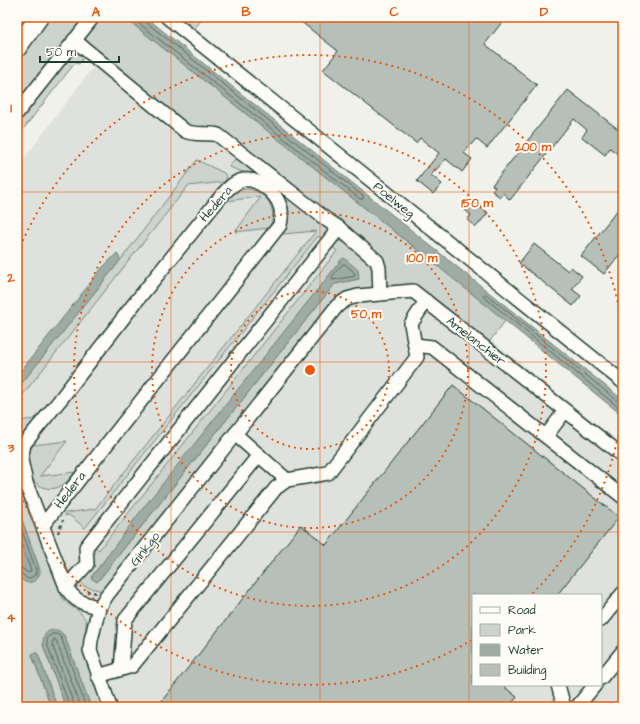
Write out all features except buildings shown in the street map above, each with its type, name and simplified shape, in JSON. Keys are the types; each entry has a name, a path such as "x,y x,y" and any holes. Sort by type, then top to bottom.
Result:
{"highway":[{"path":"17,48 39,17"}],"street":[{"path":"17,114 93,17"},
{"name":"Poelweg","path":"167,17 623,382"},
{"path":"74,40 185,131 194,134 212,134 218,136 339,228 377,261 379,268 380,294"},
{"name":"Hedera","path":"43,525 280,225 282,215 278,200 260,184 252,180 244,180 237,182 223,194 24,444 21,460 26,483 66,587 71,596 77,600 99,608"},
{"path":"66,587 87,564 86,548 339,228"},
{"name":"Amelanchier","path":"380,294 413,291 623,456"},
{"name":"Ginkgo","path":"110,707 90,650 99,608 107,595 337,306 347,299 358,296 380,294"},
{"path":"98,676 132,666 276,488 287,480 328,473 417,357 411,324 426,301"},
{"path":"415,345 432,346 623,497"},
{"path":"546,436 565,411"},
{"path":"235,434 287,480"},
{"path":"121,669 125,620 259,455"},
{"path":"602,619 623,593"},
{"path":"602,677 623,651"},
{"path":"558,686 564,707"},
{"path":"577,707 594,686"}],"shaded area":[{"path":"114,39 623,445 623,707 98,707 17,488 17,168"}],"green space":[{"path":"48,17 87,17 17,107 17,59"},
{"path":"98,17 124,17 506,320 489,342 419,287 393,286 386,283 383,261 230,136 196,129 189,126 83,41 86,37 84,35"},
{"path":"179,17 204,17 194,29"},
{"path":"72,50 84,57 79,64 75,63 17,137 17,121"},
{"path":"237,156 260,174 260,177 229,167"},
{"path":"197,160 224,173 227,178 224,182 188,186 17,402 17,389 119,262"},
{"path":"248,189 261,194 266,198 272,209 272,221 269,228 235,232 260,198 226,201 236,192"},
{"path":"282,191 325,226 328,232 324,240 318,236 85,528 69,515 65,516 65,513 95,509 316,231 283,234 289,213 285,198 281,193"},
{"path":"338,241 345,242 370,262 374,273 373,286 369,289 339,295 334,299 102,591 83,586 79,580 93,545 99,550 337,251 331,246","holes":["342,259 359,279 335,284 333,286 98,581 97,582 91,577"]},
{"path":"36,419 17,443 17,421"},
{"path":"67,441 40,476 75,472 64,484 55,488 46,488 39,485 33,480 27,463 28,454 33,445"},
{"path":"17,475 62,597 68,604 79,611 86,620 83,652 103,707 91,707 64,635 43,645 66,707 57,707 38,654 32,655 51,707 17,707 17,605 19,603 17,597 17,574 35,581 40,574 40,570 17,506"}],"water":[{"path":"124,17 146,17 623,400 623,416 409,243"},
{"path":"117,253 120,259 119,262 17,389 17,376 102,268"},
{"path":"344,258 358,270 359,279 335,284 333,286 98,581 97,582 91,578 140,512"},
{"path":"17,506 39,568 37,578 31,582 24,581 17,574"},
{"path":"51,630 58,630 64,635 91,707 66,707 43,645 44,636"},
{"path":"36,652 57,707 51,707 32,655"}]}
